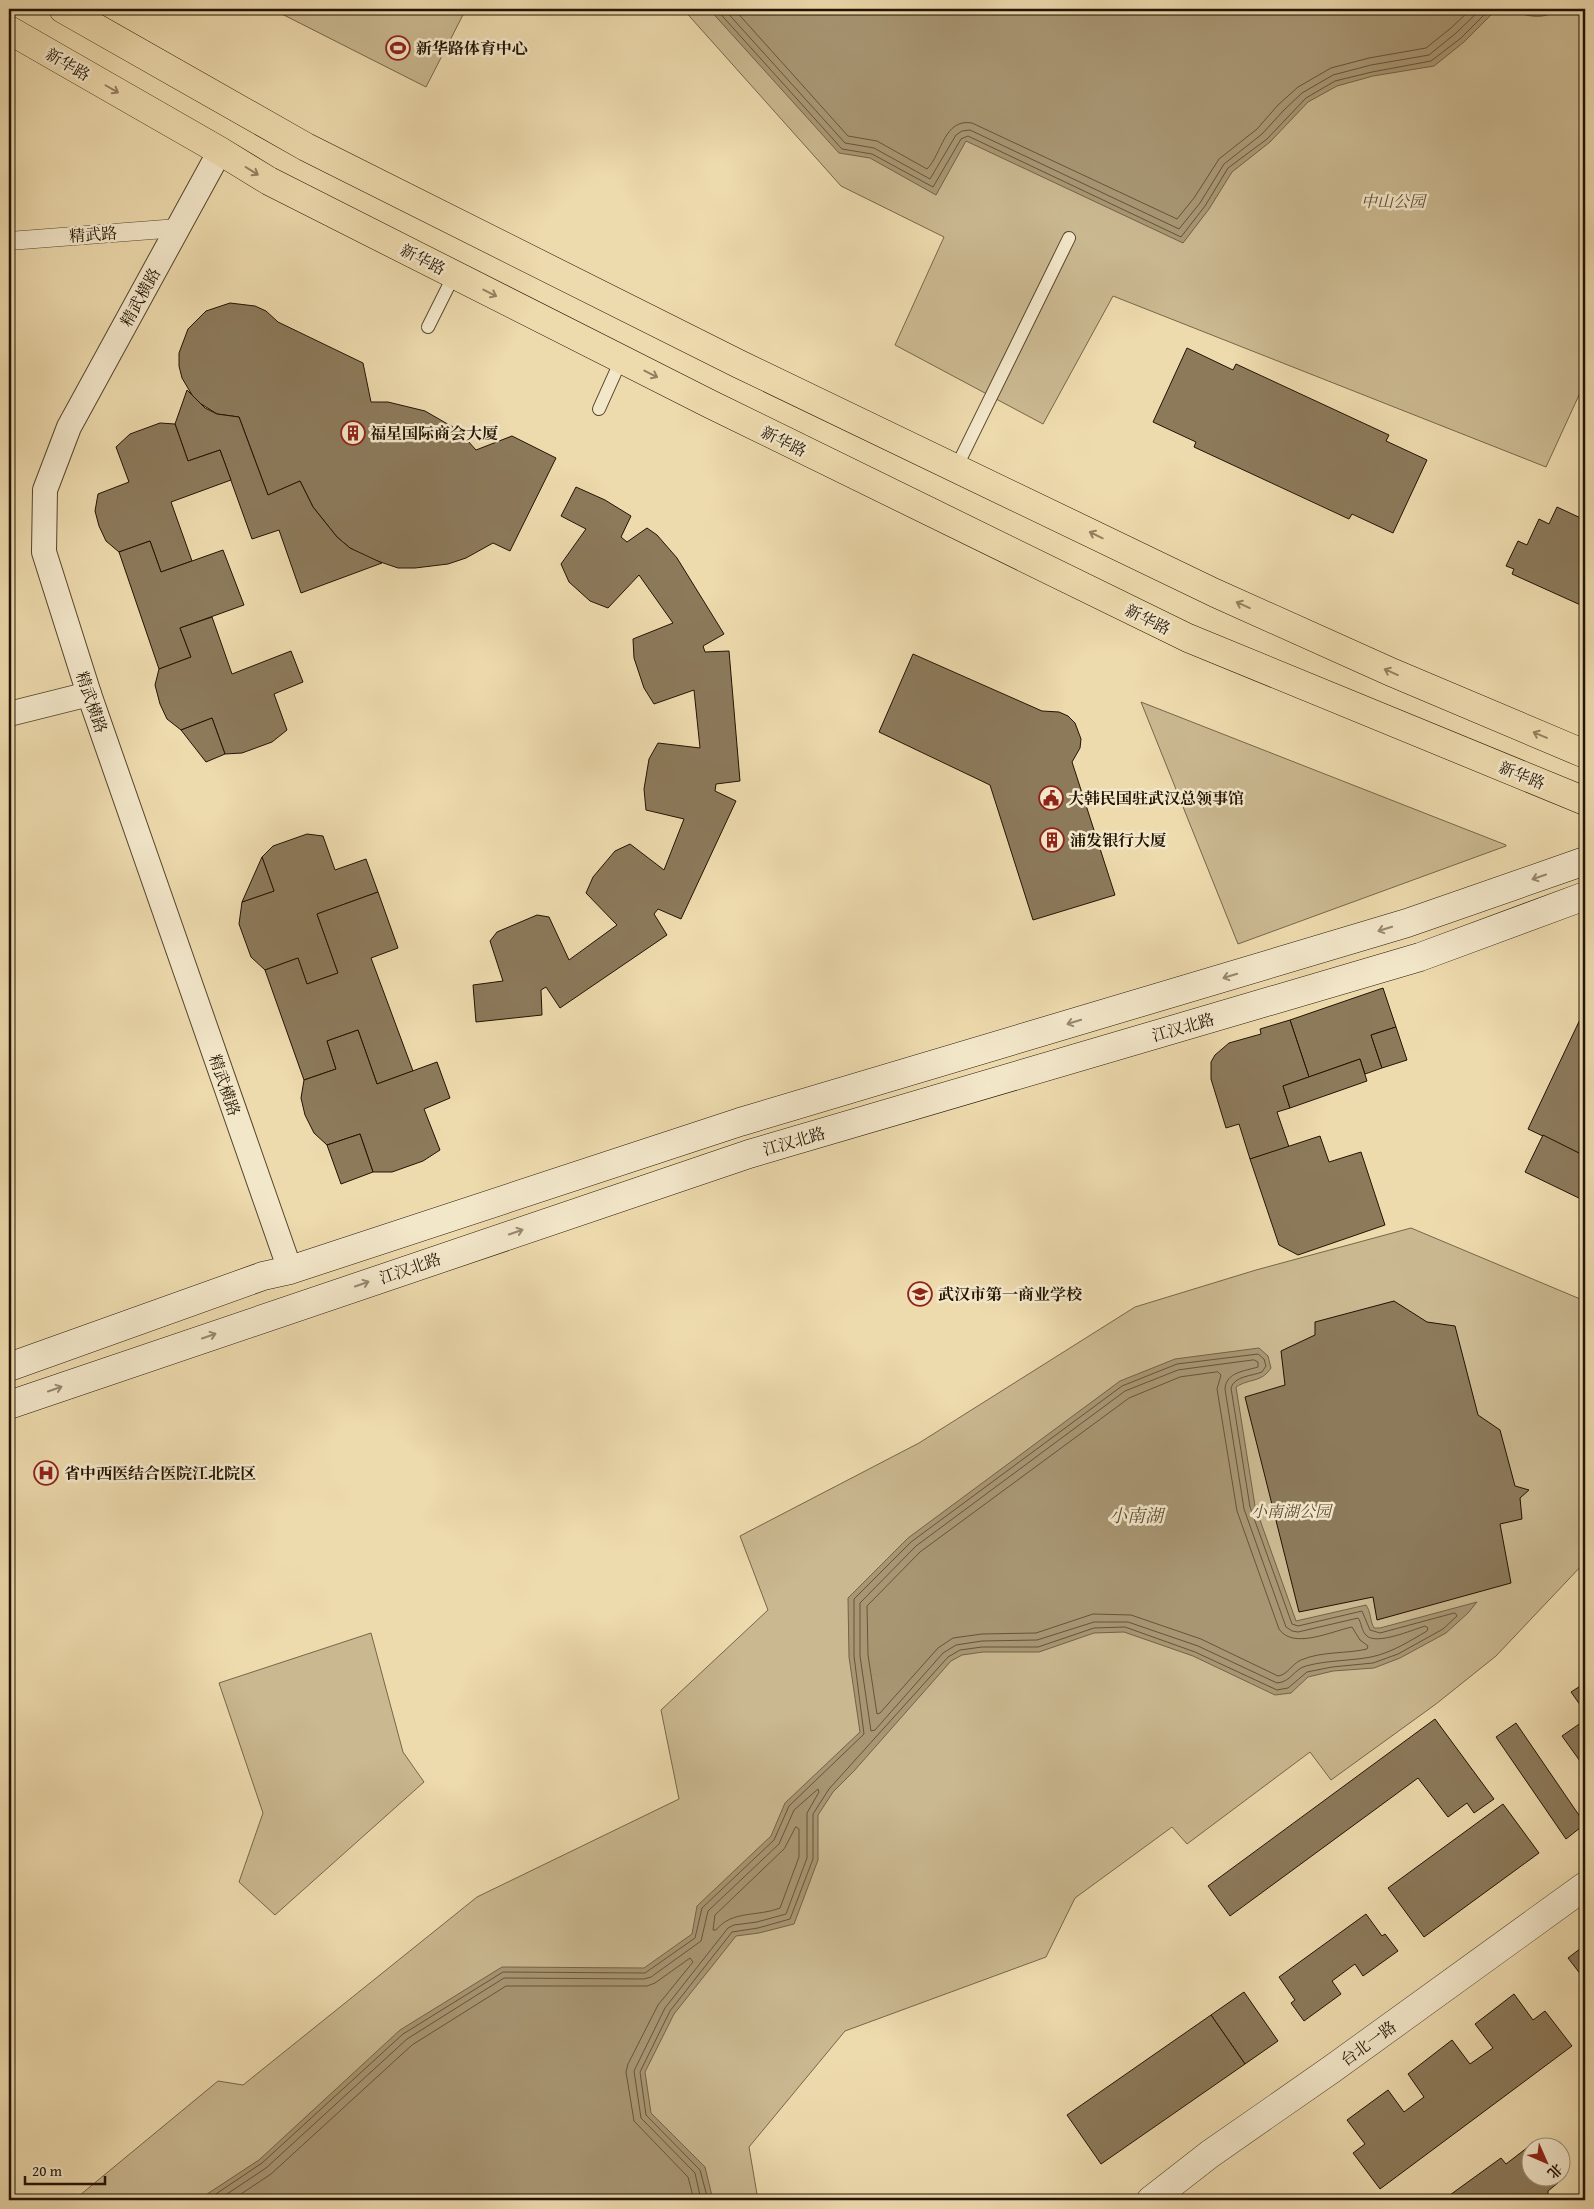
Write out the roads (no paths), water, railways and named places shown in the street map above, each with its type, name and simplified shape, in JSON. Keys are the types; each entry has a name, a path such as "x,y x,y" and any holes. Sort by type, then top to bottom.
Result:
{"main road":[{"path":"63,9 306,146 739,364 1215,592 1391,672 1585,754"},
{"name":"新华路","path":"9,30 269,181 622,360 1188,638 1585,800"},
{"name":"江汉北路","path":"9,1367 263,1276 290,1270 740,1122 1408,923 1585,861"},
{"name":"江汉北路","path":"9,1404 749,1154 1420,957 1585,896"},
{"name":"台北一路","path":"1151,2200 1210,2154 1332,2069 1585,1886"}],"street":[{"name":"精武横路","path":"220,151 69,427 45,490 44,552 89,694 290,1270"},
{"name":"精武路","path":"9,241 178,228"},
{"path":"9,714 89,694"}],"lane":[{"path":"956,468 1069,238"},
{"path":"428,327 454,275"},
{"path":"599,408 622,360"}],"water":[{"path":"709,9 1497,9 1464,42 1434,66 1373,76 1337,86 1308,102 1270,142 1232,172 1209,209 1183,243 966,141 936,195 870,158 839,153"},
{"path":"1506,9 1559,9 1546,15 1533,16"},
{"name":"小南湖","path":"1259,1348 1268,1356 1271,1368 1263,1376 1236,1387 1255,1506 1296,1621 1366,1605 1374,1628 1380,1628 1477,1602 1446,1633 1400,1658 1374,1668 1333,1671 1308,1677 1291,1693 1275,1695 1193,1656 1124,1632 1094,1633 1039,1652 983,1652 962,1655 951,1661 854,1771 833,1792 818,1815 818,1860 794,1924 759,1933 736,1936 674,2014 645,2072 651,2113 705,2167 713,2200 198,2200 259,2160 400,2030 502,1967 644,1968 692,1934 697,1906 771,1836 785,1803 860,1732 849,1657 848,1598 908,1538 1120,1381 1175,1359"}],"place":[{"name":"新华路体育中心","path":"398,48"},
{"name":"福星国际商会大厦","path":"353,433"},
{"name":"大韩民国驻武汉总领事馆","path":"1051,798"},
{"name":"浦发银行大厦","path":"1052,840"},
{"name":"武汉市第一商业学校","path":"920,1294"},
{"name":"省中西医结合医院江北院区","path":"46,1473"}],"park label":[{"name":"中山公园","path":"1393,201"},
{"name":"小南湖公园","path":"1291,1511"}]}
